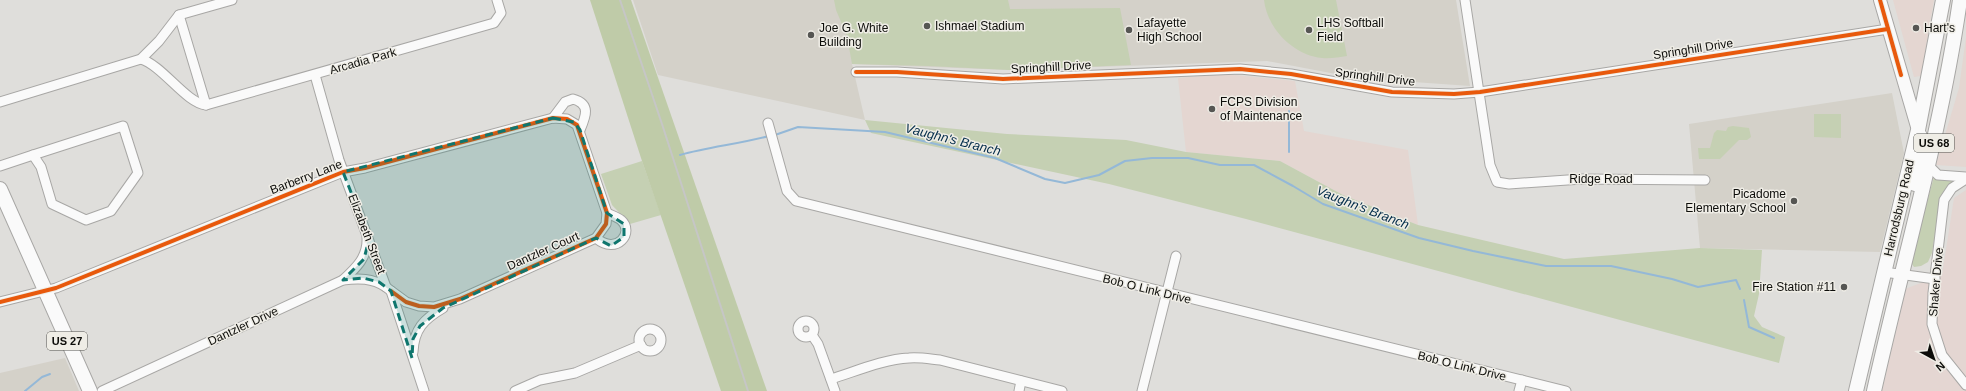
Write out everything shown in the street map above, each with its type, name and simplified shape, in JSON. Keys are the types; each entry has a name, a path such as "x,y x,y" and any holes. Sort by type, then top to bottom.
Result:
{"main road":[{"path":"1880,0 1923,149 1913,199 1912,208 1915,219"},
{"name":"Harrodsburg Road","path":"1856,391 1918,130 1943,0"},
{"name":"Harrodsburg Road","path":"1874,391 1901,275 1929,166 1947,82 1960,0"},
{"name":"US 27","path":"0,189 44,292 90,391"}],"street":[{"path":"0,102 141,59 159,41 179,15 232,0"},
{"name":"Arcadia Park","path":"206,105 494,23 501,13 498,0"},
{"path":"1464,0 1480,92"},
{"path":"179,15 206,105"},
{"name":"Springhill Drive","path":"856,72 897,72 1003,79 1240,69 1298,75 1392,92 1454,94 1480,92 1888,29"},
{"path":"141,59 155,66 192,98 206,105"},
{"name":"Elizabeth Street","path":"315,75 343,172 388,289 424,391"},
{"name":"Ridge Road","path":"1480,92 1490,165 1497,182 1505,184 1582,179 1705,180"},
{"path":"553,118 565,102 573,99 579,100 586,108 586,116 580,130 607,213"},
{"name":"Barberry Lane","path":"0,302 44,292 343,172 365,168 553,118 570,120 580,130"},
{"name":"Bob O Link Drive","path":"768,123 788,191 796,201 1566,391"},
{"path":"0,166 33,154 123,126 138,173 111,211 86,220 52,204 41,167 33,154"},
{"path":"1929,166 1938,175 1966,178"},
{"name":"Shaker Drive","path":"1966,178 1952,188 1944,200 1932,312 1935,336 1946,362 1966,385"},
{"name":"Dantzler Court","path":"388,289 406,302 419,306 434,307 460,299 596,238 606,224 607,213 620,219 624,224 626,230 624,237 618,243 611,246 605,245 596,238"},
{"path":"343,280 364,259 367,247 366,230"},
{"path":"1142,391 1165,293 1176,256"},
{"path":"1884,272 1935,278"},
{"name":"Dantzler Drive","path":"102,391 343,280 363,278 379,282 388,289"},
{"path":"412,358 413,339 420,326 431,316 460,299"},
{"path":"812,335 818,344 835,391"},
{"path":"516,391 540,380 575,373 641,345"},
{"path":"831,379 893,360 909,358 940,360 1062,391"},
{"path":"1519,391 1522,380"},
{"path":"1019,391 1021,381"}],"highlighted area":[{"path":"553,118 574,122 580,130 607,213 624,224 624,237 611,246 596,238 443,308 420,326 413,339 412,358 391,291 379,282 363,278 343,280 364,259 367,247 366,230 343,172"}],"shaded area":[{"name":"Lafayette High School","path":"633,0 1456,0 1470,86 1357,78 1267,61 1009,70 852,64 865,120 658,75"},
{"path":"1893,0 1934,0 1921,76 1914,77"},
{"path":"1966,37 1966,167 1936,165 1959,88"},
{"path":"1225,74 1295,81 1304,131 1408,150 1418,225 1343,195 1280,161 1186,152 1178,78"},
{"name":"Picadome Elementary School","path":"1892,93 1904,153 1880,252 1700,248 1689,124"},
{"path":"1966,190 1966,391 1882,391 1905,289 1942,275 1954,198"},
{"path":"65,358 79,391 0,391 0,373"}],"green space":[{"path":"590,0 631,0 767,391 721,391 642,161"},
{"name":"Ishmael Stadium","path":"834,0 1008,0 1010,9 1120,8 1131,65 1009,70 852,64 847,36 836,10"},
{"name":"LHS Softball Field","path":"1264,0 1336,0 1347,56 1322,58 1311,56 1292,46 1276,30 1266,10"},
{"path":"1814,114 1841,114 1841,138 1814,137"},
{"path":"865,120 1007,134 1126,140 1186,152 1280,161 1343,195 1418,225 1564,259 1700,248 1762,250 1759,294 1754,316 1762,327 1785,337 1779,363 1246,219 1109,184 871,133"},
{"path":"1733,126 1749,128 1751,137 1747,140 1739,140 1720,159 1699,159 1698,148 1710,148 1714,133 1717,130 1726,131 1728,127"},
{"path":"642,161 661,215 630,224 612,205 601,174"},
{"path":"1934,177 1953,180 1941,195 1932,253 1928,262 1921,266 1914,267 1910,261"}],"waterway":[{"path":"1289,111 1289,152"},
{"name":"Vaughn's Branch","path":"775,135 798,127 885,132 995,158 1045,179 1065,183 1099,175 1125,161 1152,158 1188,158 1220,165 1254,165 1323,204 1419,238 1546,266 1611,266 1672,279 1698,287 1736,280 1740,289"},
{"name":"Vaughn's Branch","path":"680,155 769,136"},
{"name":"Vaughn's Branch","path":"1744,300 1749,327 1774,338"},
{"name":"Vaughn's Branch","path":"25,391 42,377 50,374"}],"railway":[{"path":"620,0 662,124 748,391"}],"cycle path":[{"path":"1880,0 1901,75"},
{"path":"856,72 897,72 1003,79 1240,69 1291,74 1392,92 1454,94 1480,92 1888,29"},
{"path":"0,302 56,288 343,172 365,168 553,118 567,119 577,125 607,213 606,224 596,238 460,299 434,307 419,306 406,302 391,291"}],"place":[{"name":"Ishmael Stadium","path":"927,26"},
{"name":"Hart's","path":"1916,28"},
{"name":"Lafayette High School","path":"1129,30"},
{"name":"LHS Softball Field","path":"1309,30"},
{"name":"Joe G. White Building","path":"811,35"},
{"name":"FCPS Division of Maintenance","path":"1212,109"},
{"name":"Picadome Elementary School","path":"1794,201"},
{"name":"Fire Station #11","path":"1844,287"}]}
